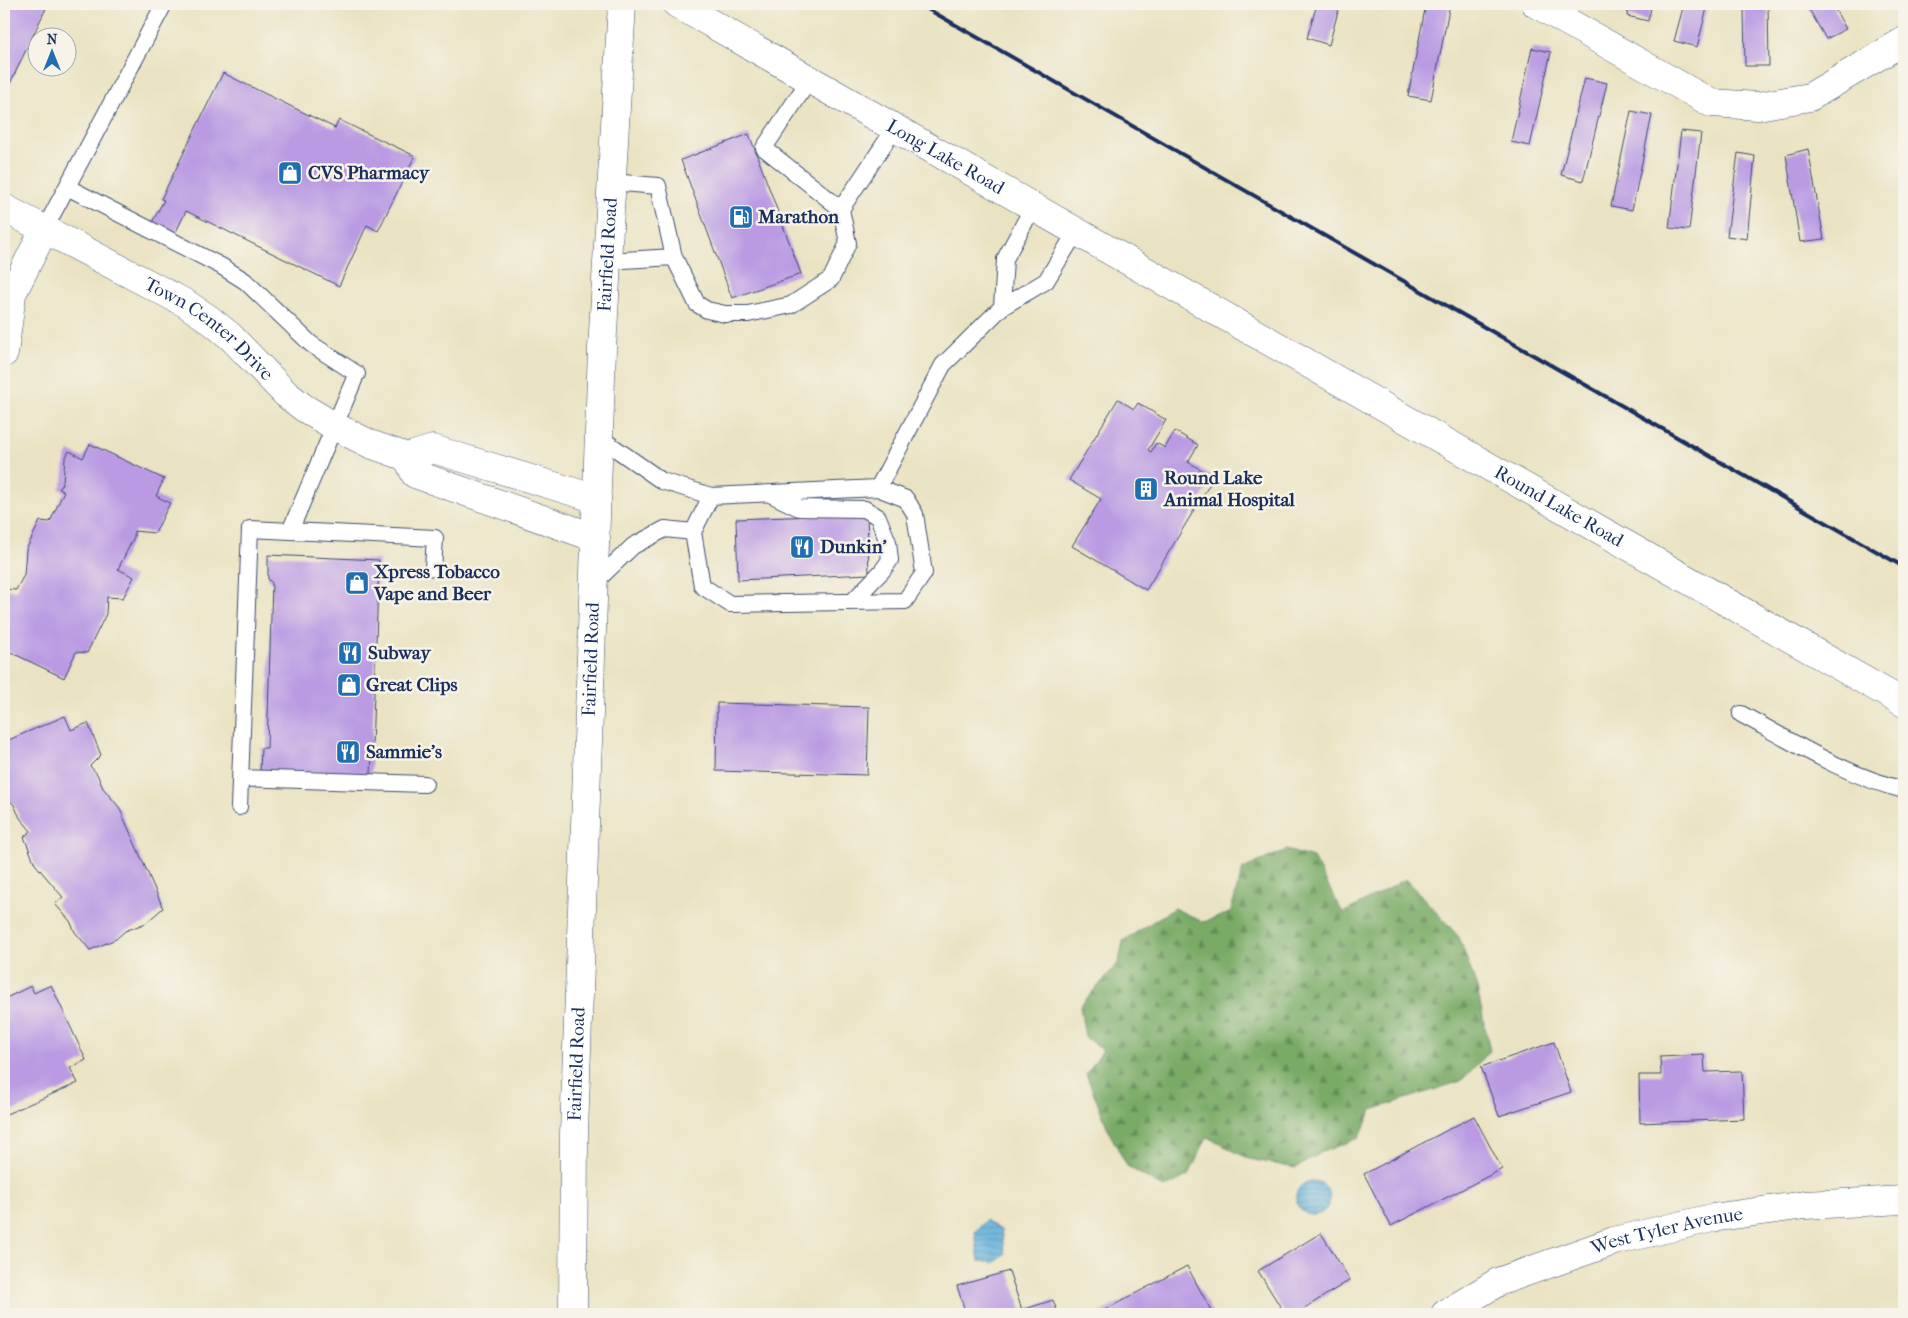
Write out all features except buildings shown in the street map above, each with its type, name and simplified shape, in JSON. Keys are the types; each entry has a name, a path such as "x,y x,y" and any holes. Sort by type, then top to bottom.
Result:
{"street":[{"name":"Fairfield Road","path":"573,1314 574,1133 599,437 611,182 622,4"},
{"name":"Long Lake Road","path":"676,4 1214,310"},
{"path":"1536,4 1711,103 1758,106 1810,97 1904,41"},
{"name":"Town Center Drive","path":"4,208 160,289 209,319 251,356 286,394 304,408 370,444 406,457"},
{"path":"4,353 12,294 44,230"},
{"name":"Round Lake Road","path":"1214,310 1904,703"},
{"path":"596,538 416,474 406,457 433,449 597,499"},
{"name":"West Tyler Avenue","path":"1445,1314 1498,1282 1614,1240 1722,1217 1805,1205 1904,1200"}],"lane":[{"path":"44,230 164,4"},
{"path":"611,182 658,186 674,258 697,304 707,310 725,314 748,314 791,305 831,279 848,243 841,209 764,148 810,79"},
{"path":"841,209 895,128"},
{"path":"66,187 221,266 246,281 311,344 355,377 290,531"},
{"path":"1002,307 1005,258 1033,207"},
{"path":"878,488 943,365 1002,307 1046,281 1076,232"},
{"path":"607,261 674,258"},
{"path":"599,437 662,482 711,496 878,488 906,499 915,514 924,573 905,601 730,604 702,586 694,532 711,496"},
{"path":"767,492 799,508 865,509 878,517 888,542 890,560 852,602"},
{"path":"239,807 250,529 435,538 433,568"},
{"path":"594,583 633,546 665,529 694,532"},
{"path":"1741,714 1850,771 1904,790"},
{"path":"241,778 425,784"}],"green space":[{"path":"1286,850 1313,858 1343,913 1406,879 1459,937 1477,988 1490,1051 1461,1081 1372,1110 1359,1138 1322,1152 1296,1168 1249,1159 1207,1137 1189,1175 1164,1188 1127,1166 1110,1134 1086,1074 1103,1050 1085,1037 1080,1006 1119,962 1123,941 1174,908 1203,922 1230,913 1243,869"}],"water":[{"path":"1313,1181 1320,1182 1325,1186 1329,1191 1329,1205 1325,1210 1320,1214 1313,1215 1306,1214 1301,1210 1297,1205 1296,1198 1297,1191 1301,1186 1306,1182"},
{"path":"986,1220 1001,1230 1005,1255 994,1263 979,1261 975,1232"}],"railway":[{"path":"919,4 1904,567"}],"place":[{"name":"CVS Pharmacy","path":"290,173"},
{"name":"Marathon","path":"741,217"},
{"name":"Round Lake Animal Hospital","path":"1146,489"},
{"name":"Dunkin'","path":"802,547"},
{"name":"Xpress Tobacco Vape and Beer","path":"357,583"},
{"name":"Subway","path":"350,653"},
{"name":"Great Clips","path":"349,685"},
{"name":"Sammie's","path":"348,752"}]}
